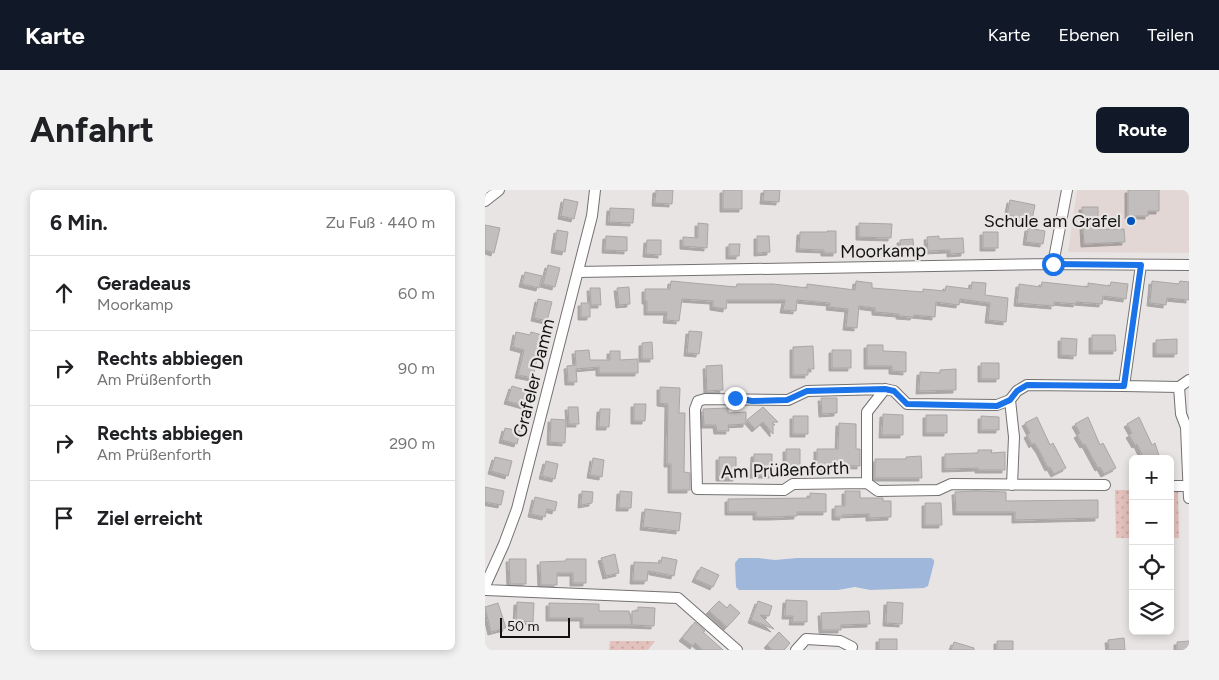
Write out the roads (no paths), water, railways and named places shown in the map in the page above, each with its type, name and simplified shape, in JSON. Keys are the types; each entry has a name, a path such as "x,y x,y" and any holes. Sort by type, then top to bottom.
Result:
{"street":[{"path":"485,201 499,190"},
{"name":"Grafeler Damm","path":"485,586 489,569 517,509 592,216 595,190"},
{"path":"1053,264 1067,190"},
{"name":"Moorkamp","path":"578,272 1053,264 1189,265"},
{"path":"1124,386 1141,265"},
{"path":"867,483 867,412 885,389 894,391 907,404 997,406 1010,400 1017,391 1027,385 1179,387 1189,380"},
{"path":"1179,387 1181,414 1186,427 1189,498"},
{"name":"Am Prüßenforth","path":"885,389 807,391 787,400 752,401 735,398 705,398 698,401 695,405 697,489 785,490 793,484 867,483 878,491 938,490 951,484 1105,485"},
{"path":"1010,400 1014,436 1012,485"},
{"path":"1174,486 1187,486"},
{"path":"485,590 679,598 737,650"},
{"path":"796,650 806,639 840,641 851,647"}],"water":[{"path":"739,558 775,560 797,558 931,558 934,560 934,563 928,586 924,588 870,590 855,587 838,590 739,590 736,587 735,563"}],"place":[{"name":"Schule am Grafel","path":"1131,221"}]}
